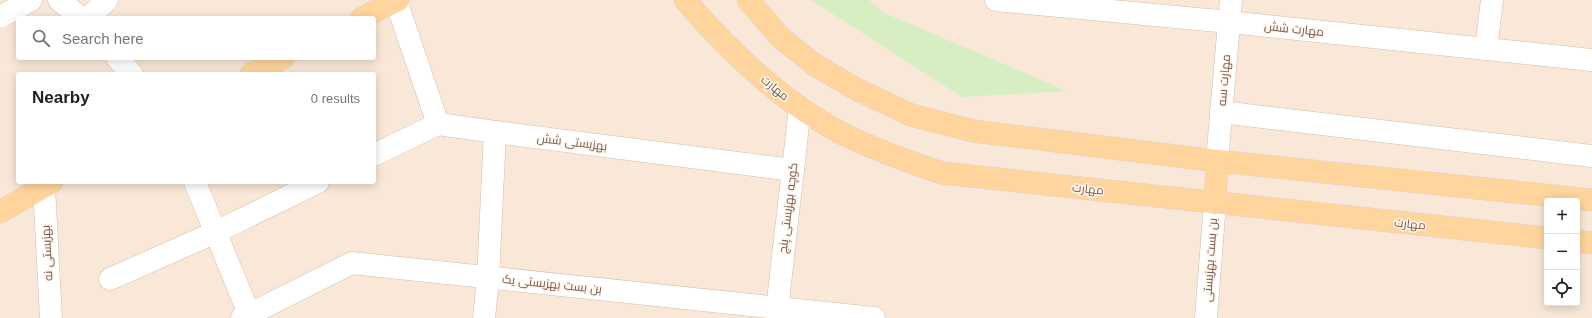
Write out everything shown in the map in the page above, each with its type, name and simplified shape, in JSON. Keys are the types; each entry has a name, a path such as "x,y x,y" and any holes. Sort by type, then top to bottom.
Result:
{"main road":[{"path":"366,16 397,0"},
{"name":"مهارت","path":"685,0 754,71 800,108 837,130 891,156 942,173 1544,238"},
{"path":"748,0 781,38 814,65 856,89 911,115 973,130 1217,161 1592,200"},
{"path":"255,72 279,60"},
{"path":"1215,203 1217,161"},
{"path":"0,212 48,185"},
{"path":"1580,241 1592,243"}],"street":[{"path":"0,17 31,0"},
{"path":"59,0 79,16"},
{"path":"90,16 107,0"},
{"path":"376,154 438,124 397,0"},
{"name":"مهارت شش","path":"1002,0 1592,60"},
{"name":"مهارت سه","path":"1217,161 1231,0"},
{"path":"1486,49 1492,0"},
{"path":"119,60 130,72"},
{"name":"کوچه بهزیستی پنج","path":"776,313 800,108"},
{"path":"1221,112 1592,156"},
{"name":"بهزیستی شش","path":"438,124 793,170"},
{"path":"484,318 488,278 495,132"},
{"path":"196,184 216,232 245,316"},
{"path":"110,279 216,232 314,184"},
{"name":"بهزیستی نه","path":"48,185 51,318"},
{"name":"بن بست بهزیستی","path":"1206,318 1215,203"},
{"name":"بن بست بهزیستی یک","path":"245,316 352,263 776,313 874,318"}],"shaded area":[{"path":"0,0 1592,0 1592,318 0,318"}],"green space":[{"path":"811,0 869,0 884,13 1067,91 962,97"}]}
